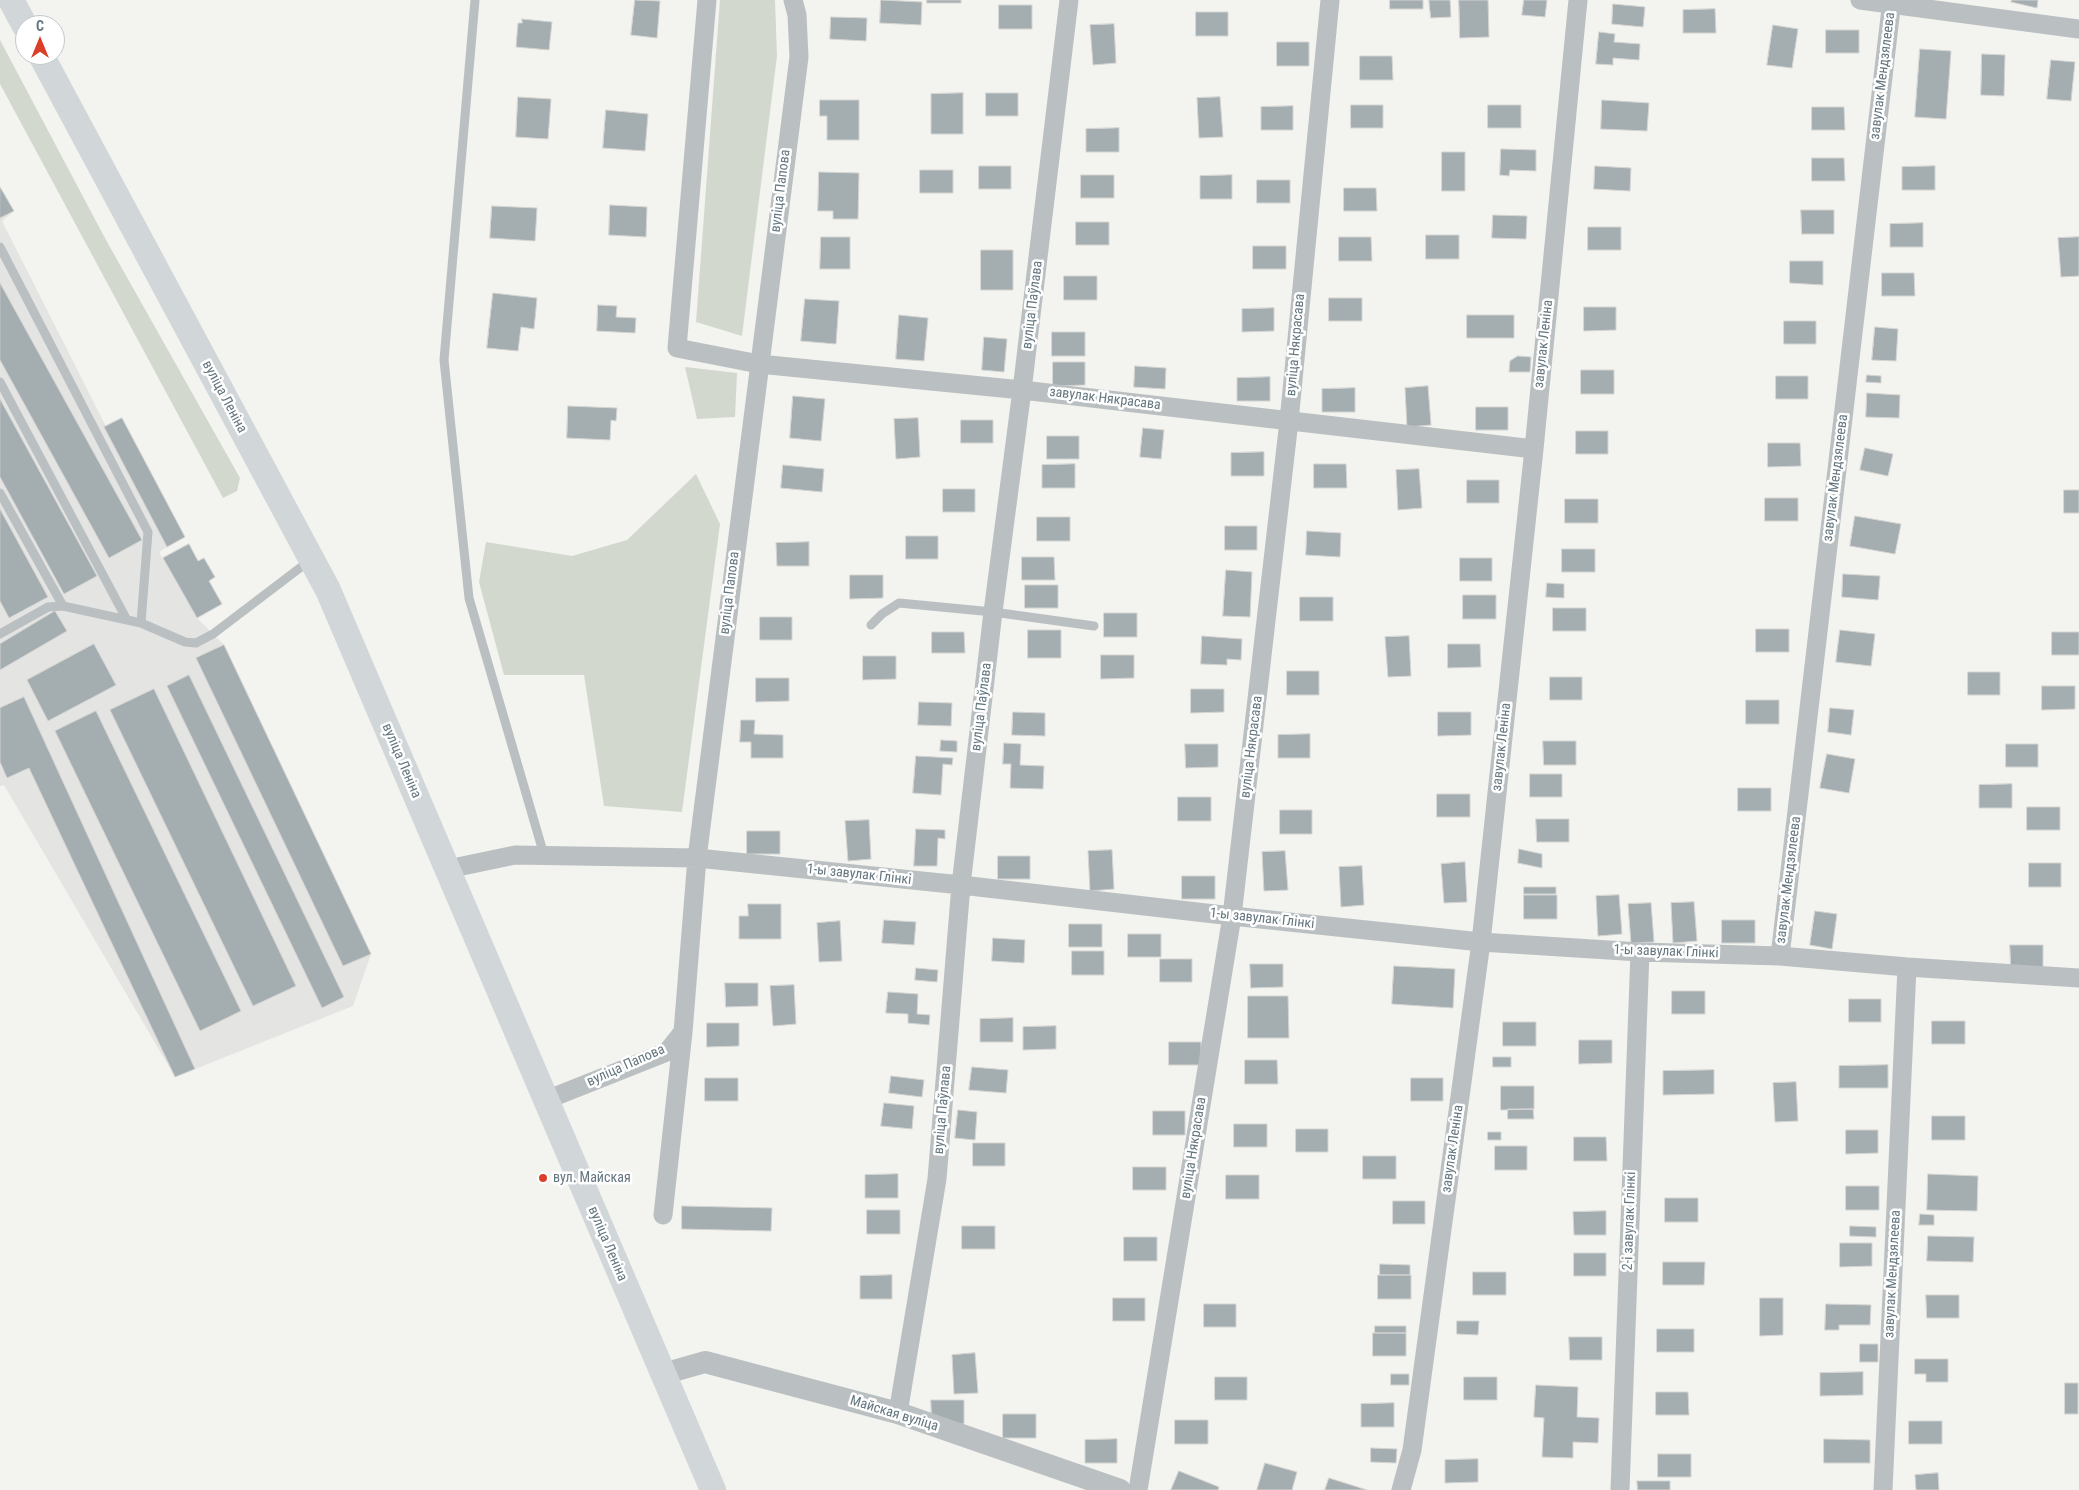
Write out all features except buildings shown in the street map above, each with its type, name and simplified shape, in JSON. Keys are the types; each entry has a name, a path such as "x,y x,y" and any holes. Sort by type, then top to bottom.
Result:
{"main road":[{"path":"11,0 19,15"},
{"name":"вуліца Леніна","path":"46,65 328,590 712,1490"}],"street":[{"name":"завулак Някрасава","path":"707,0 677,348 759,364 1022,390 1534,449"},
{"name":"вуліца Папова","path":"546,1100 667,1052 683,1032 697,858 799,56 797,15 793,0"},
{"name":"вуліца Паўлава","path":"898,1413 937,1178 961,885 1069,0"},
{"name":"вуліца Някрасава","path":"1138,1490 1232,916 1289,421 1330,0"},
{"name":"завулак Леніна","path":"1401,1490 1412,1450 1481,942 1534,449 1578,0"},
{"path":"1860,0 1892,2 2079,29"},
{"name":"завулак Мендзялеева","path":"1780,956 1892,2"},
{"name":"1-ы завулак Глінкі","path":"448,870 515,855 697,858 1481,942 1640,952 1780,956 1907,967 2079,978"},
{"name":"2-і завулак Глінкі","path":"1620,1490 1640,952"},
{"name":"завулак Мендзялеева","path":"1883,1490 1907,967"},
{"path":"663,1215 683,1032"},
{"name":"Майская вуліца","path":"663,1374 705,1362 898,1413 1120,1490"}],"lane":[{"path":"475,0 444,360 469,598 544,855"},
{"path":"0,247 148,532 141,623"},
{"path":"0,382 127,620"},
{"path":"0,493 63,606"},
{"path":"0,634 48,607 63,606 141,623 185,642 196,642 213,634 311,560"},
{"path":"871,625 882,614 899,603 993,612 1094,626"}],"shaded area":[{"path":"720,0 775,0 777,56 742,336 696,322"},
{"path":"0,40 106,240 240,478 237,491 223,498 0,84"},
{"path":"0,186 14,211 2,221 167,547 159,552 197,618 224,645 371,954 353,1006 175,1077 4,785 0,786"},
{"path":"685,367 737,373 735,417 697,419"},
{"path":"696,474 720,524 682,812 604,806 584,675 504,675 479,582 486,542 572,556 627,540"}],"place":[{"name":"вул. Майская","path":"543,1178"}]}
